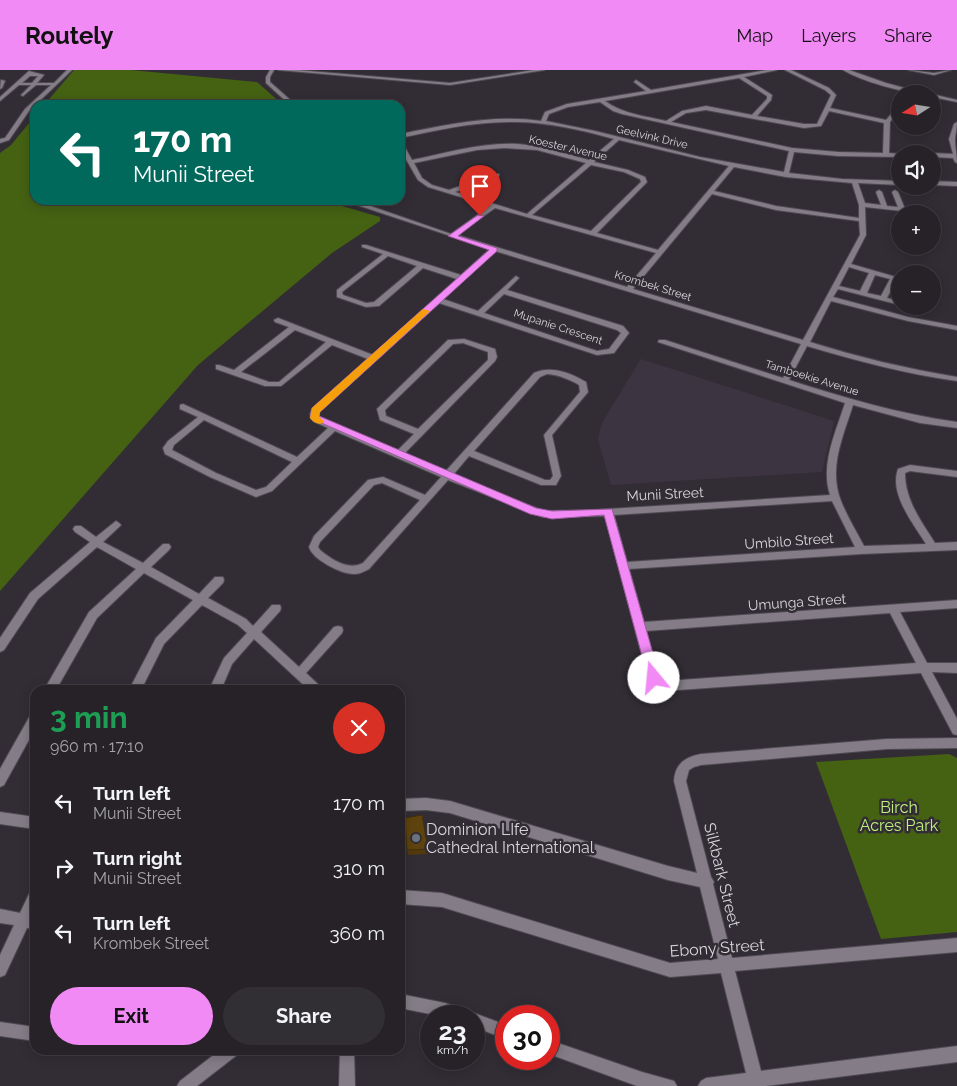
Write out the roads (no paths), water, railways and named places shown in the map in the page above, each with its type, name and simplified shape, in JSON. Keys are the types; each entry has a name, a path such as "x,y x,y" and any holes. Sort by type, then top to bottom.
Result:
{"street":[{"path":"0,100 19,84 28,73 42,70"},
{"path":"36,100 70,70"},
{"path":"272,70 268,77 268,82 288,100"},
{"path":"280,70 450,84 542,70"},
{"path":"543,122 546,115 553,110 567,106 775,70"},
{"path":"666,123 679,113 700,108 714,108 813,127 821,123 833,97 832,93 787,70"},
{"path":"846,70 891,86"},
{"path":"910,70 932,74 949,70"},
{"path":"22,95 42,75 28,73"},
{"path":"740,76 770,94 769,99 753,117"},
{"path":"0,88 3,81"},
{"path":"636,81 651,92"},
{"path":"19,84 53,84"},
{"path":"941,97 957,101"},
{"path":"602,100 621,112 792,150 838,154 891,155"},
{"path":"0,141 7,139 30,106"},
{"path":"826,109 886,122"},
{"path":"886,155 886,122 891,116"},
{"name":"Geelvink Drive","path":"405,135 488,121 543,122 732,166 786,175 855,183 891,183"},
{"path":"941,156 956,159 952,139 957,124"},
{"path":"528,216 617,139"},
{"name":"Koester Avenue","path":"411,162 510,146 531,148 589,162 638,175 644,180 592,234"},
{"path":"786,175 792,150"},
{"path":"405,152 422,182 494,206 660,252"},
{"path":"628,290 732,166"},
{"path":"449,192 497,175"},
{"path":"785,381 863,235 862,205 855,183"},
{"path":"941,183 957,184"},
{"path":"711,192 776,208 864,220"},
{"path":"879,192 885,208"},
{"path":"862,205 903,208 896,195"},
{"name":"Krombek Street","path":"362,205 452,236 805,343 878,364 957,379"},
{"path":"452,236 494,206"},
{"path":"364,246 462,278"},
{"name":"Munii Street","path":"494,249 314,412 316,419 447,476 543,514 835,498"},
{"path":"387,254 339,291 339,296 366,305 376,304 422,266"},
{"path":"848,265 891,277"},
{"path":"863,294 873,272"},
{"path":"480,313 516,278"},
{"path":"837,286 891,301"},
{"path":"883,299 891,288"},
{"name":"Mupanie Crescent","path":"438,300 597,353 611,351 625,333 620,328 503,291"},
{"path":"830,299 908,320 957,328"},
{"path":"278,320 291,328 332,341 374,358"},
{"path":"236,372 291,328"},
{"path":"219,366 268,384 280,384 332,341"},
{"path":"398,455 493,357 493,353 490,350 464,341 453,341 381,409 380,413 383,418 419,433"},
{"name":"Tamboekie Avenue","path":"662,342 850,402 913,418 957,425"},
{"path":"426,499 383,480 371,482 317,539 313,546 314,551 348,570 363,568 426,499 447,476 467,452 541,373 552,372 583,384 584,392 548,435 557,476 553,483 544,483 467,452"},
{"path":"850,402 831,470 831,480 835,498 861,550"},
{"path":"183,407 202,418 298,461"},
{"path":"202,418 171,443 167,448 168,452 256,494 266,491 334,427"},
{"path":"932,546 904,498 900,480 901,471 910,468 957,474"},
{"path":"608,511 639,627 656,681 664,686 672,687 926,668 957,668"},
{"path":"0,647 34,596 116,525"},
{"path":"78,529 96,542 232,616 254,632 312,685"},
{"name":"Umbilo Street","path":"622,566 861,550 957,546"},
{"path":"53,685 93,615 166,547"},
{"path":"138,685 160,641 219,580"},
{"name":"Umunga Street","path":"639,627 957,604"},
{"path":"217,685 228,661 276,608"},
{"path":"893,609 926,668 957,730"},
{"path":"300,673 338,630"},
{"path":"0,781 30,727"},
{"name":"Silkbark Street","path":"756,1083 707,882 680,781 681,769 687,762 707,759 887,744 957,743"},
{"path":"405,805 426,804 450,807 668,873 707,882"},
{"path":"0,818 30,822"},
{"name":"Ebony Street","path":"405,897 442,900 670,970 957,945"},
{"path":"0,916 29,921 0,970"},
{"path":"405,1002 420,1005"},
{"path":"0,1029 30,1033"},
{"path":"560,1051 642,1080 669,1086"},
{"path":"706,1086 756,1083 957,1054"},
{"path":"185,1086 225,1055"},
{"path":"347,1055 347,1086"}],"place":[{"name":"Dominion LIfe Cathedral International","path":"416,838"}],"park label":[{"name":"Birch Acres Park","path":"899,816"}]}
